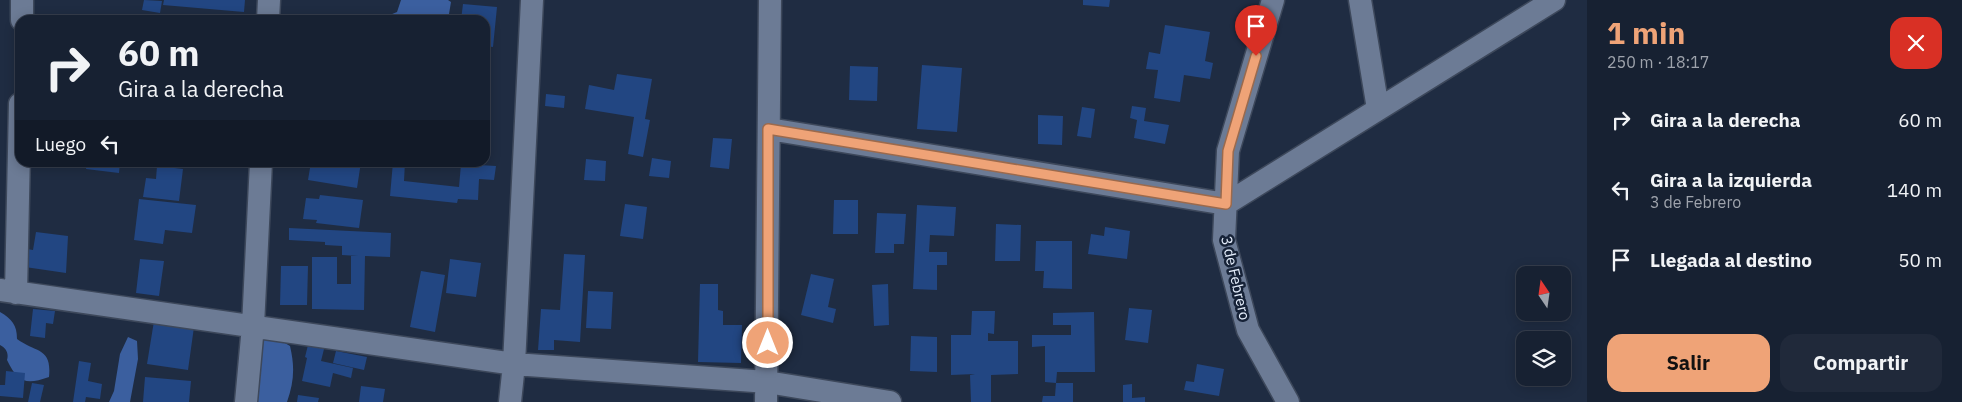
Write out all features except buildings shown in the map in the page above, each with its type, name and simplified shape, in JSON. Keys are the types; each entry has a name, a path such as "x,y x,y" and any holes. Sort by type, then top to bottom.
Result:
{"street":[{"path":"22,0 22,15"},
{"path":"268,15 269,0"},
{"path":"510,402 514,364 532,0"},
{"path":"766,392 770,0"},
{"name":"3 de Febrero","path":"1273,0 1228,151 1224,240 1248,330 1288,402"},
{"path":"1360,0 1378,109"},
{"path":"768,129 1226,204 1554,0"},
{"path":"16,167 8,291 514,364 766,392 890,402"},
{"path":"246,402 253,326 261,167"}],"shaded area":[{"path":"401,0 448,0 451,2 449,15 390,15 397,12"},
{"path":"0,312 13,323 17,339 45,355 48,360 49,377 34,381 24,380 19,378 11,368 7,360 8,355 0,345"},
{"path":"273,336 290,346 293,374 287,402 249,402 255,341"},
{"path":"128,337 137,341 138,359 130,402 109,402 114,391 120,354"}],"route":[{"path":"768,343 768,129 1226,204 1228,151 1256,56"}]}
